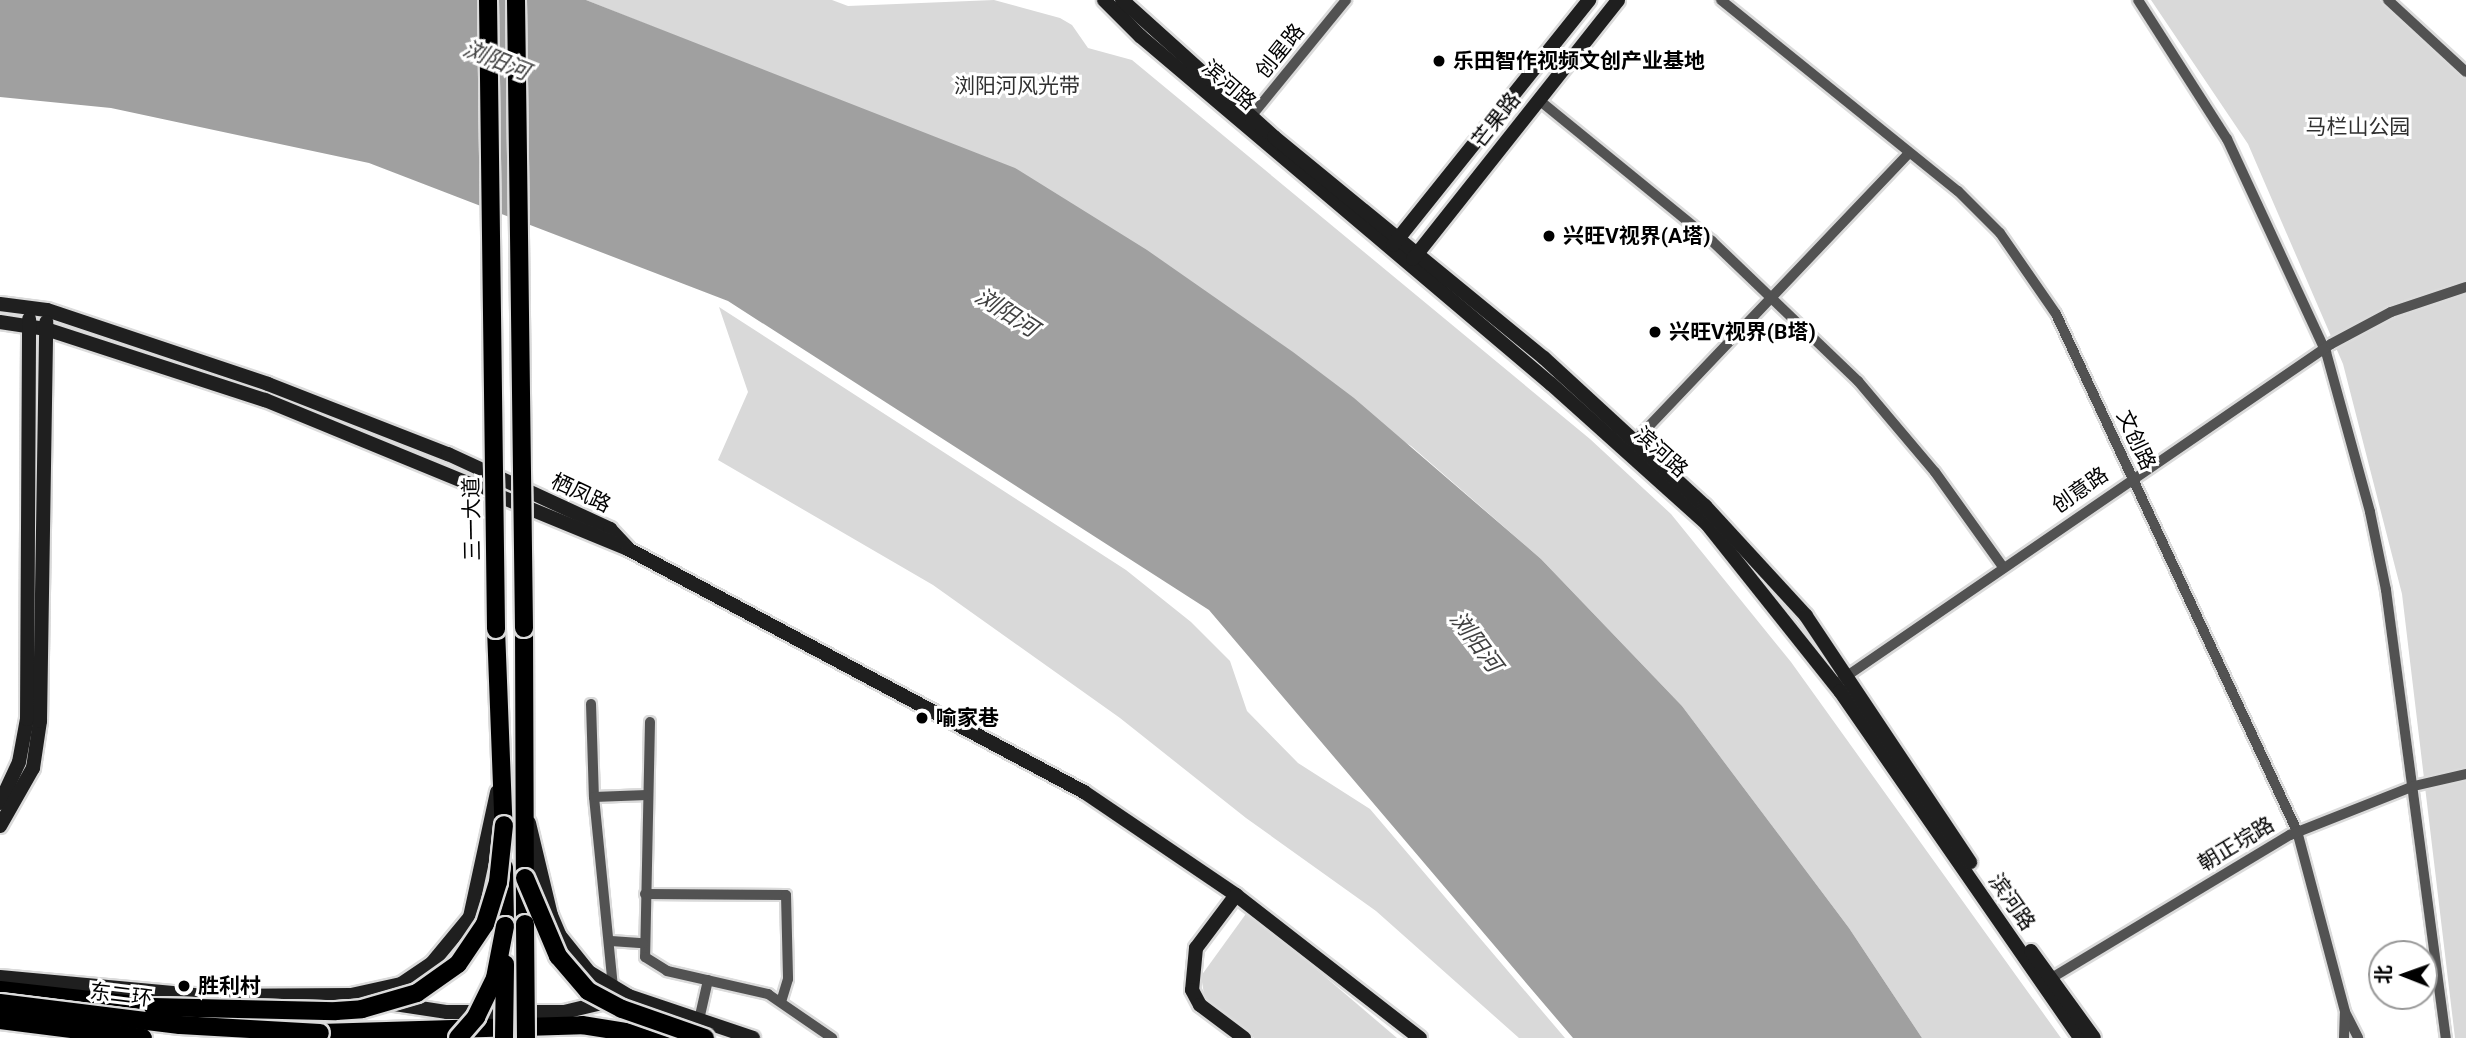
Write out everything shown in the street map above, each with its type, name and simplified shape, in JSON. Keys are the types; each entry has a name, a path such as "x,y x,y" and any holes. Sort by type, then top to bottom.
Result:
{"highway":[{"name":"三一大道","path":"488,0 498,771 504,825 505,1038"},
{"path":"516,0 526,1038"},
{"path":"0,990 131,998 153,1007 336,1011 362,1009 417,993 458,964 485,923 498,882 504,825"},
{"path":"524,878 558,956 588,991 622,1009 705,1038"},
{"path":"458,1038 490,989 505,926"},
{"name":"东二环","path":"0,1003 180,1025 320,1033 582,1025 658,1037"},
{"path":"0,1020 143,1038"}],"street":[{"name":"滨河路","path":"1104,0 1248,122 1390,250 1705,506 1806,616 1841,681 2046,981 2080,1038"},
{"name":"滨河路","path":"1122,0 1248,122 1399,237 1544,358 1631,445"},
{"name":"创星路","path":"1248,122 1346,0"},
{"name":"芒果路","path":"1390,250 1589,0"},
{"name":"芒果路","path":"1408,265 1618,0"},
{"name":"文创路","path":"1721,0 1908,154 1958,191 2000,233 2034,278 2056,314 2297,831 2345,1012 2358,1038"},
{"path":"2138,0 2227,139 2324,348 2375,538 2414,786 2446,1038"},
{"path":"2388,0 2466,72"},
{"path":"1539,100 1651,189 1773,296 1867,391 1935,472 2003,567"},
{"path":"1631,445 1908,154"},
{"name":"创意路","path":"1841,681 2133,477 2324,348 2390,312 2466,287"},
{"name":"栖凤路","path":"0,304 47,310 268,384 449,454 610,529 628,548"},
{"path":"0,803 19,762 27,719 29,307"},
{"path":"0,825 33,768 40,721 47,310"},
{"name":"栖凤路","path":"0,322 46,329 265,400 628,548"},
{"path":"628,548 1084,792 1236,895 1420,1038"},
{"path":"591,704 594,797 611,941 613,988"},
{"path":"650,722 643,943 645,957 660,968 756,990 781,1002 831,1038"},
{"path":"351,995 401,984 432,963 470,917 498,771"},
{"name":"朝正垸路","path":"2046,981 2297,831 2414,786 2466,774"},
{"path":"594,797 648,794"},
{"path":"523,797 560,936 589,972 629,996 753,1038"},
{"path":"645,894 786,895 788,979 781,1002"},
{"path":"1236,895 1195,947 1192,990 1200,1005 1244,1038"},
{"path":"611,941 643,943"},
{"path":"0,977 131,998 351,995 447,1012 564,1012 629,996"},
{"path":"699,1020 708,980"},
{"name":"滨河路","path":"2046,981 2094,1038"},
{"path":"125,1038 131,998"},
{"name":"文创路","path":"2344,1038 2345,1012"}],"green space":[{"name":"浏阳河风光带","path":"586,0 832,0 848,6 994,0 1060,18 1072,25 1088,48 1132,60 1590,439 1671,514 1791,662 2061,1038 1922,1038 1849,928 1682,706 1541,559 1411,446 843,103"},
{"name":"马栏山公园","path":"2151,0 2380,0 2466,79 2466,1038 2455,1038 2402,594 2343,364 2248,144"},
{"path":"719,307 1126,570 1191,622 1230,661 1247,711 1298,763 1370,809 1565,1038 1519,1038 1376,911 1246,818 1120,718 933,585 718,460 748,392"},
{"path":"1248,911 1397,1038 1254,1038 1206,1006 1201,976"}],"water":[{"name":"浏阳河","path":"0,0 586,0 1015,168 1147,250 1293,352 1354,398 1541,559 1682,706 1849,928 1922,1038 1573,1038 1209,610 728,301 369,163 111,108 0,97"}],"place":[{"name":"乐田智作视频文创产业基地","path":"1439,61"},
{"name":"兴旺V视界(A塔)","path":"1549,236"},
{"name":"兴旺V视界(B塔)","path":"1655,332"},
{"name":"喻家巷","path":"922,718"},
{"name":"胜利村","path":"184,986"}]}
